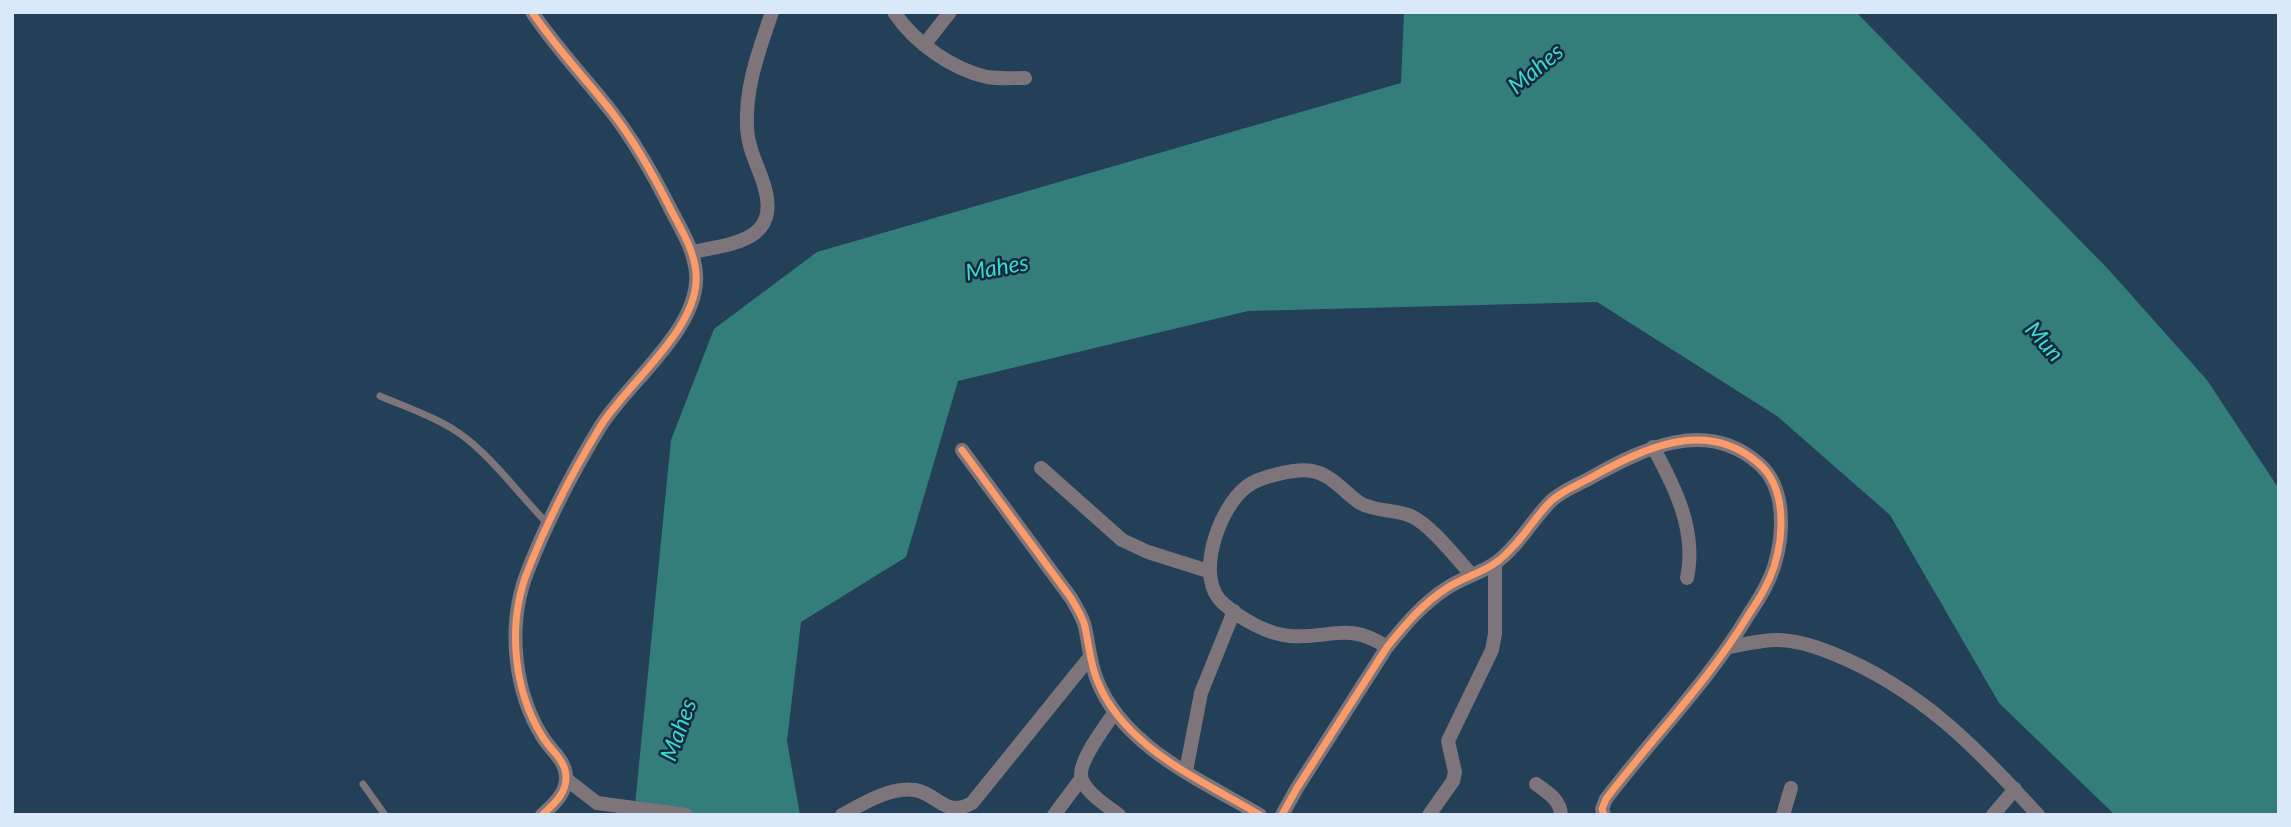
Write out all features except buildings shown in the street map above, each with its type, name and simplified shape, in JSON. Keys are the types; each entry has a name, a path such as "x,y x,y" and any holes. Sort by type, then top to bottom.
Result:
{"street":[{"path":"532,12 640,152 693,252 697,277 689,309 674,336 612,409 593,439 549,525 520,594 516,622 517,663 528,705 542,736 561,760 566,779 565,791 542,815"},
{"path":"894,12 903,26 924,45 964,69 985,76 1025,78"},
{"path":"924,45 950,12"},
{"path":"693,252 745,241 758,232 766,221 767,192 751,153 747,130 747,100 751,72 768,15"},
{"path":"1289,812 1387,647 1434,597 1495,563 1516,545 1550,502 1562,493 1653,447 1678,440 1702,439 1740,449 1753,458 1771,478 1780,511 1779,547 1767,586 1730,647 1606,799 1602,809 1604,815"},
{"path":"1653,447 1681,504 1687,531 1687,578"},
{"path":"962,450 1071,598 1085,624 1096,679 1115,712 1130,730 1160,755 1260,815"},
{"path":"1041,468 1122,540 1148,552 1208,571"},
{"path":"1387,647 1371,637 1354,632 1289,636 1269,630 1221,603 1211,586 1208,571 1221,519 1230,503 1247,486 1270,476 1294,471 1313,471 1369,507 1413,517 1472,575"},
{"path":"1429,815 1453,781 1455,772 1448,741 1492,650 1495,634 1495,563"},
{"path":"1186,771 1201,693 1234,611"},
{"path":"1730,647 1778,639 1822,649 1861,665 1904,689 1945,722 2039,815"},
{"path":"842,815 895,791 918,790 949,811 972,803 1090,656"},
{"path":"1115,712 1080,771 1081,779 1118,815"},
{"path":"566,779 597,803 686,815"},
{"path":"1054,815 1081,779"},
{"path":"1536,784 1554,797 1561,815"},
{"path":"1783,815 1791,788"},
{"path":"1993,815 2015,789"}],"lane":[{"path":"380,396 438,421 465,437 494,463 549,525"},
{"path":"363,784 385,815"}],"water":[{"path":"1404,12 1856,12 2108,269 2207,380 2279,489 2279,815 2115,815 1999,703 1890,515 1777,416 1597,302 1248,311 958,381 906,557 801,622 787,741 800,815 634,815 671,440 714,329 817,252 1401,83"}],"cycle path":[{"path":"532,12 611,111 636,147 687,241 696,273 694,294 687,314 660,354 600,427 559,501 525,578 517,617 520,679 533,718 545,741 560,760 566,776 562,793 542,815"},
{"path":"1282,815 1387,647 1407,623 1438,594 1498,561 1551,501 1633,456 1675,442 1717,442 1738,449 1767,473 1778,498 1781,526 1774,567 1760,597 1699,686 1606,799 1602,809 1604,815"},
{"path":"962,450 1071,598 1084,623 1097,680 1109,704 1125,724 1144,743 1189,775 1260,815"}],"water label":[{"name":"Mahes","path":"1536,69"},
{"name":"Mahes","path":"997,268"},
{"name":"Mun","path":"2044,342"},
{"name":"Mahes","path":"679,730"}]}
